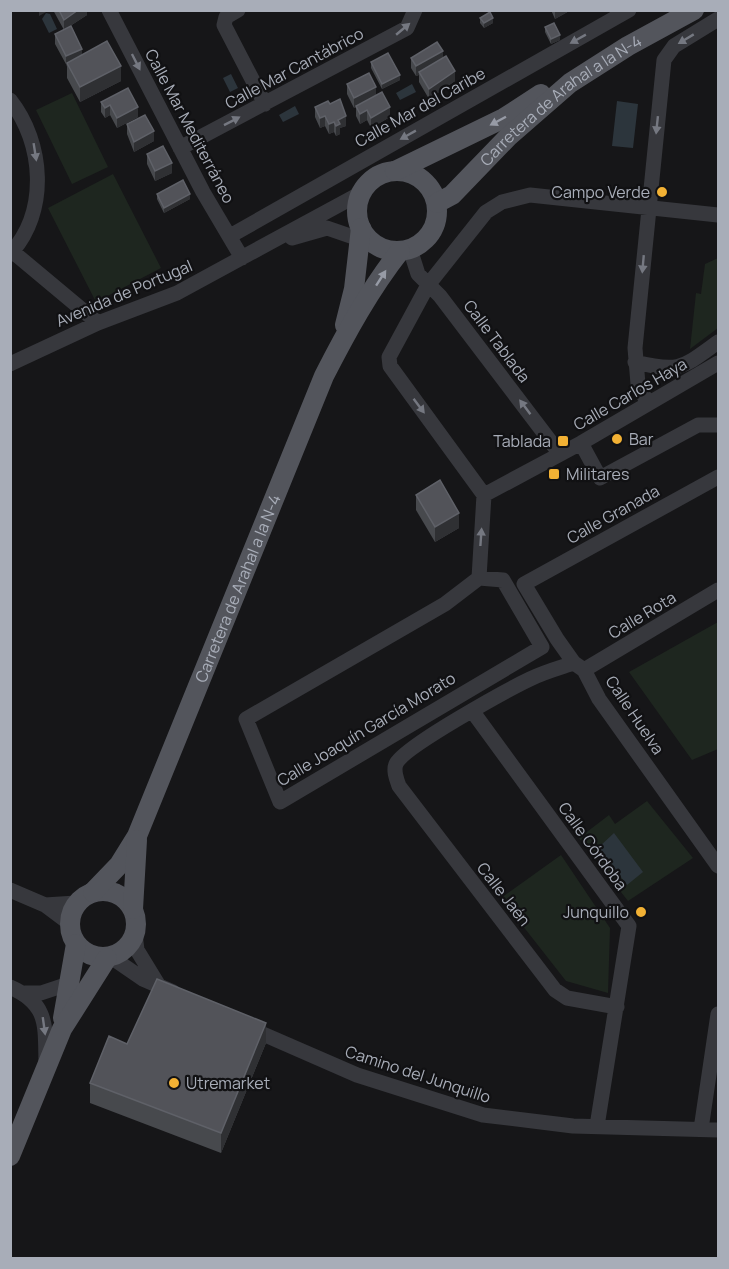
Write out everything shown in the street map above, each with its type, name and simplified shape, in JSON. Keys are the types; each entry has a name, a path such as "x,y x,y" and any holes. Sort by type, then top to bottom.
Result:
{"main road":[{"name":"Carretera de Arahal a la N-4","path":"395,171 517,110 672,10"},
{"name":"Carretera de Arahal a la N-4","path":"437,203 452,195 508,137 570,83 628,46 693,10"},
{"path":"395,171 406,172 426,183 437,203 438,217 433,231 423,242 405,250 382,248 363,236 357,212 362,193 375,177 395,171"},
{"name":"Carretera de Arahal a la N-4","path":"341,342 354,289 363,236"},
{"name":"Carretera de Arahal a la N-4","path":"84,898 112,873 137,836 324,376 341,342 381,276 405,250"},
{"name":"Carretera de Arahal a la N-4","path":"133,909 137,836"},
{"path":"62,1029 76,944 69,923 84,898 102,891 120,895 133,909 136,923 135,934 121,952 109,957 90,955 76,944"},
{"path":"10,1156 62,1029 109,957"}],"street":[{"name":"Calle Mar Mediterráneo","path":"109,10 180,148 230,236 246,255"},
{"path":"238,10 226,17 224,25 265,104"},
{"name":"Calle Mar Cantábrico","path":"180,148 407,28 415,10"},
{"name":"Calle Mar del Caribe","path":"230,236 629,10"},
{"path":"648,404 638,384 635,362 648,206 666,55 674,46 718,20"},
{"path":"10,100 31,135 38,180 31,218 12,253 98,323"},
{"name":"Avenida de Portugal","path":"10,364 98,323 177,293 362,193"},
{"path":"479,578 484,495 390,366 390,357 428,285 486,212 511,199 530,195 718,215"},
{"name":"Avenida de Portugal","path":"246,255 310,230 327,228 363,236"},
{"name":"Calle Tablada","path":"405,250 418,274 440,296 560,454"},
{"path":"635,362 667,370 680,368 718,342"},
{"name":"Calle Carlos Haya","path":"484,495 582,443 718,363"},
{"path":"582,443 600,478 698,425 718,425"},
{"name":"Calle Granada","path":"524,584 718,477"},
{"name":"Calle Joaquín García Morato","path":"479,578 503,580 542,647 280,802 246,718 445,604 479,578"},
{"name":"Calle Huelva","path":"524,584 599,699 718,866"},
{"name":"Calle Rota","path":"396,764 405,753 531,679 579,667 718,590"},
{"name":"Calle Córdoba","path":"473,712 628,926 597,1126"},
{"name":"Calle Jaén","path":"396,764 395,776 399,786 555,990 567,998 617,1007"},
{"path":"10,890 45,905 69,923"},
{"path":"45,905 84,898"},
{"path":"135,934 137,950 159,986"},
{"path":"109,957 143,979 188,1000"},
{"path":"10,987 25,993 41,993 68,984"},
{"path":"25,993 40,1009 45,1023 46,1065"},
{"path":"701,1129 718,1014"},
{"name":"Camino del Junquillo","path":"238,1023 357,1075 483,1115 573,1126 718,1130"}],"shaded area":[{"path":"46,13 50,14 57,29 49,33 42,19"},
{"path":"231,74 238,88 230,92 223,78"},
{"path":"412,84 416,92 400,100 396,93"},
{"path":"72,93 108,167 72,184 36,110"},
{"path":"617,101 638,104 633,148 612,146"},
{"path":"295,106 299,114 283,122 279,115"},
{"path":"113,174 161,268 96,302 48,208"},
{"path":"718,258 718,328 690,349 696,293 701,294 705,264"},
{"path":"718,622 718,749 692,760 629,672"},
{"path":"647,801 693,858 628,901 579,838 609,815 615,824"},
{"path":"614,833 643,872 627,885 598,848"},
{"path":"561,855 610,928 608,993 566,981 501,898"}],"building":[{"path":"59,10 78,10 64,20"},
{"path":"490,12 493,18 484,23 480,18"},
{"path":"554,23 560,35 551,39 545,27"},
{"path":"71,26 82,49 66,56 55,34"},
{"path":"107,41 121,66 80,87 67,63"},
{"path":"437,42 443,51 416,66 411,58"},
{"path":"388,53 400,75 382,84 371,62"},
{"path":"446,56 455,71 429,89 419,72"},
{"path":"369,73 376,87 354,98 347,84"},
{"path":"128,88 138,107 117,118 110,105 105,108 101,102"},
{"path":"382,92 390,107 371,118 367,110 360,114 356,106"},
{"path":"340,99 346,116 338,120 340,124 336,126 334,122 329,124 325,116 320,118 315,107"},
{"path":"145,115 154,131 134,142 127,124"},
{"path":"163,146 172,163 155,171 147,154"},
{"path":"183,180 190,194 164,208 157,194"},
{"path":"440,480 459,513 435,527 416,495"},
{"name":"Utremarket","path":"157,979 266,1023 221,1133 90,1083 109,1036 127,1044"}],"place":[{"name":"Campo Verde","path":"662,192"},
{"name":"Bar","path":"617,439"},
{"name":"Tablada","path":"563,441"},
{"name":"Militares","path":"554,474"},
{"name":"Junquillo","path":"641,912"},
{"name":"Utremarket","path":"174,1083"}]}
